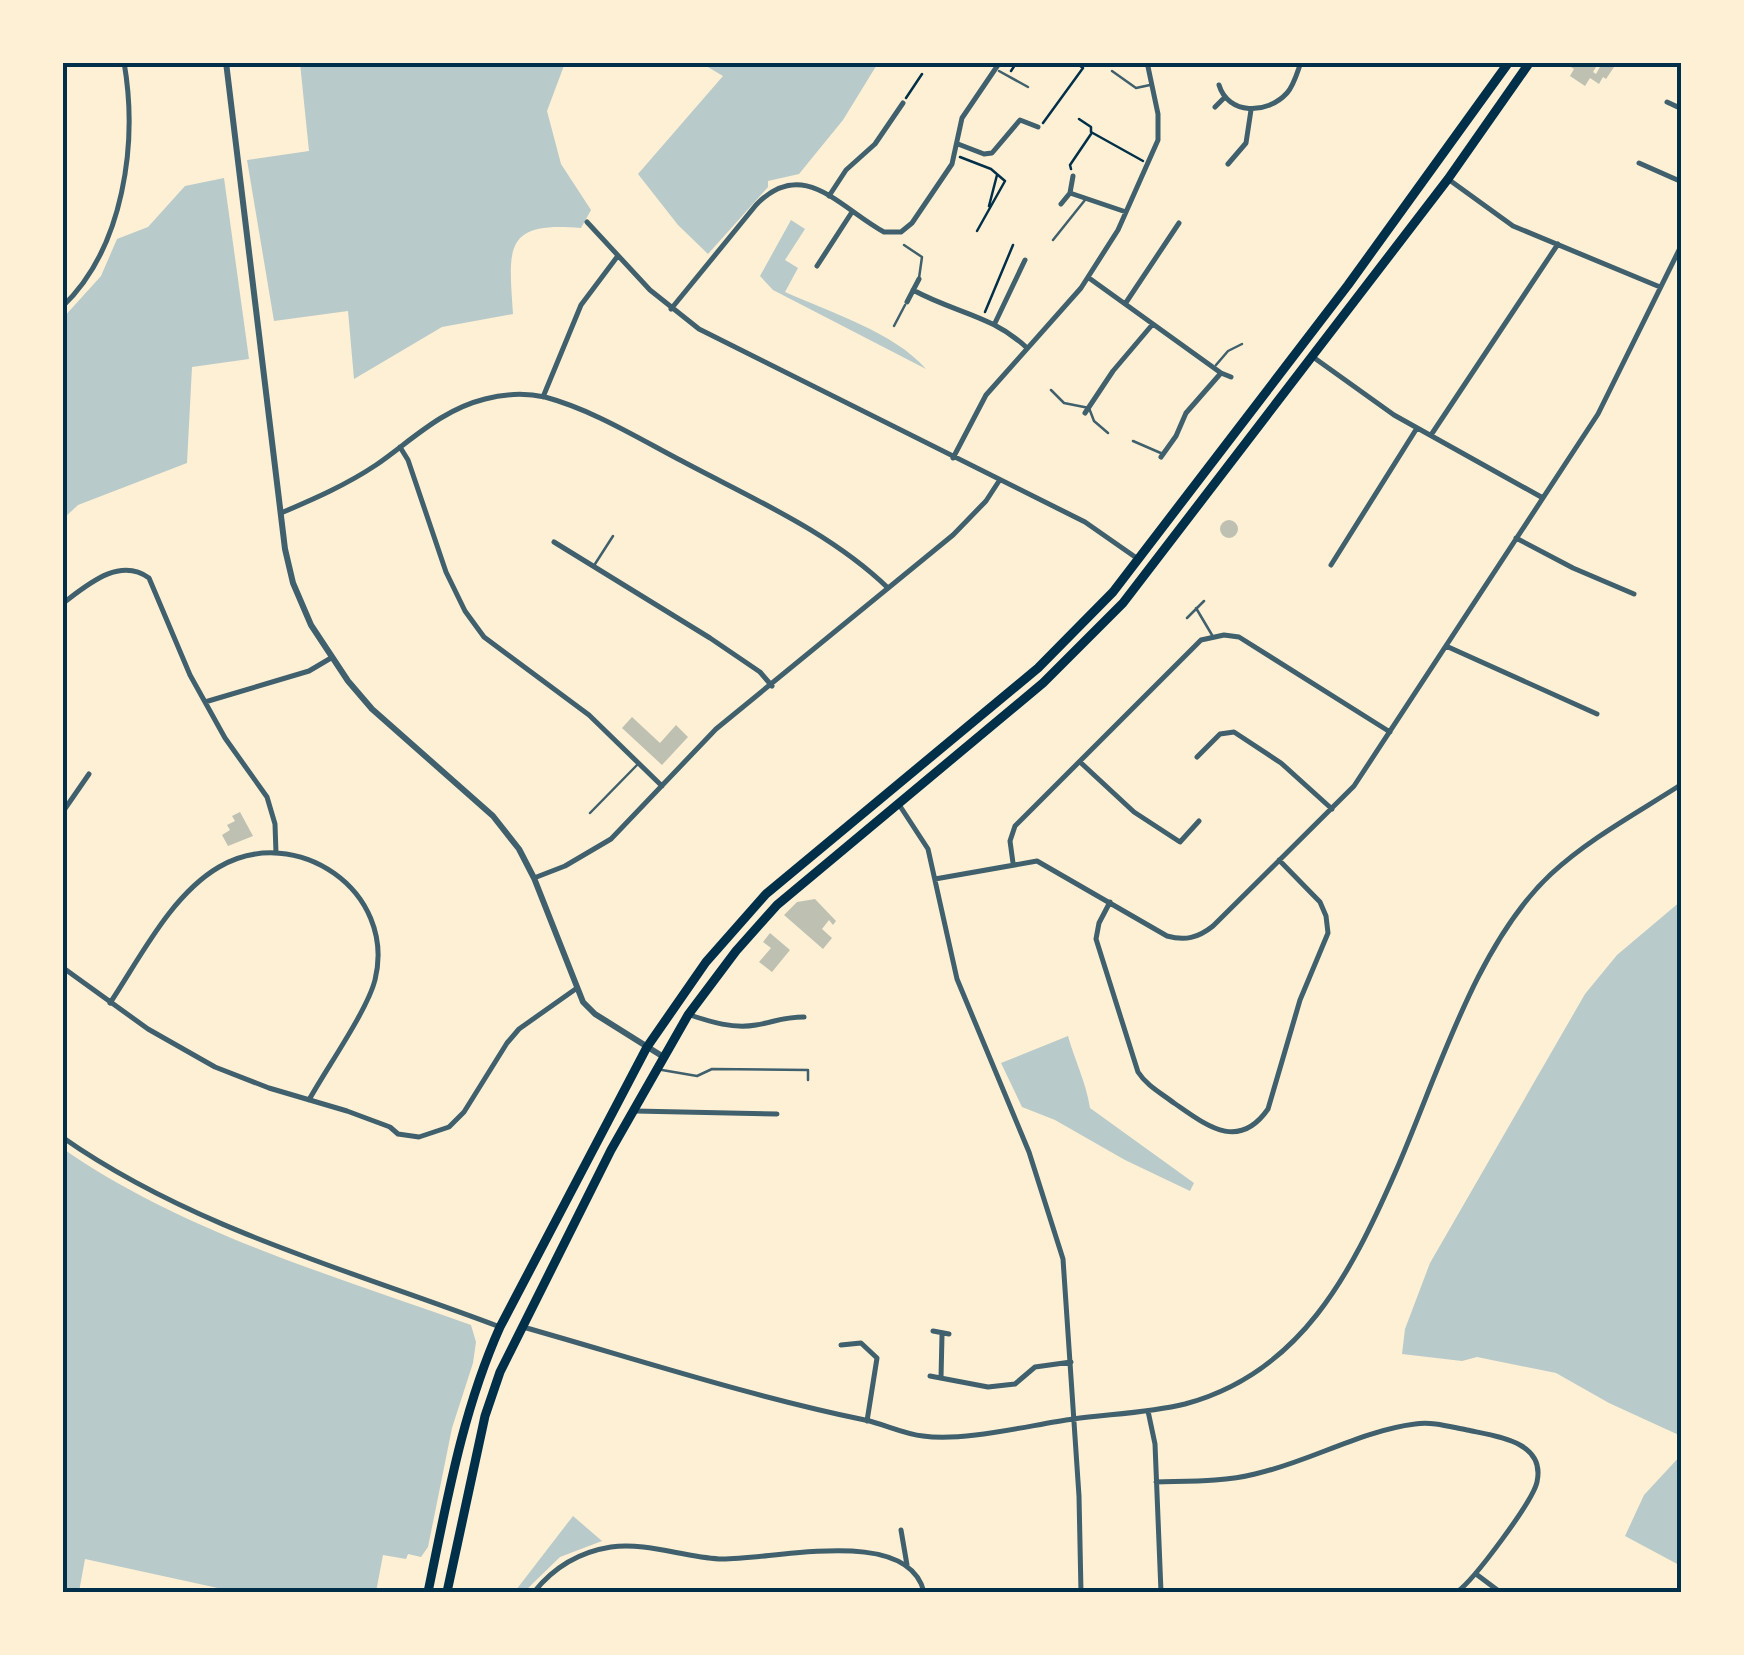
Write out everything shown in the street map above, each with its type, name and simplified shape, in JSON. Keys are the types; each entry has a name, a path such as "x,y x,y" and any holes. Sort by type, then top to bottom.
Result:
{"highway":[{"path":"446,1592 485,1416 520,1327 632,1111 688,1014 776,905 1044,683 1123,603 1448,179 1530,62"},
{"path":"428,1592 465,1418 500,1327 647,1047 706,962 766,894 1077,632 1139,559 1359,270 1508,63"}],"street":[{"path":"62,307 98,263 125,176 132,120 124,62"},
{"path":"226,62 281,513 293,583 311,625 331,658 372,709 493,816 519,849 577,988 595,1014 662,1056"},
{"path":"953,458 986,395 1089,278 1126,212 1150,162 1159,130 1146,62"},
{"path":"1219,85 1223,99 1252,110 1282,98 1301,62"},
{"path":"671,309 768,192 798,184 815,188 884,232 901,232 912,223 956,155 962,118 998,65"},
{"path":"1215,107 1223,99"},
{"path":"1667,102 1680,109 1675,117"},
{"path":"829,196 846,170 875,144 903,103"},
{"path":"1228,164 1250,136 1252,110"},
{"path":"958,144 992,153 1020,120 1038,127"},
{"path":"1228,146 1237,155"},
{"path":"1639,162 1682,182"},
{"path":"1061,204 1070,194 1074,176"},
{"path":"1448,179 1513,226 1660,287"},
{"path":"1070,194 1126,212"},
{"path":"817,266 852,212"},
{"path":"588,222 617,257 671,309 732,348 1085,522 1139,559"},
{"path":"1125,304 1179,223"},
{"path":"1431,435 1558,244"},
{"path":"935,880 1013,863 1043,862 1167,936 1195,937 1213,926 1354,786 1612,388 1682,244"},
{"path":"543,397 581,305 617,257"},
{"path":"996,323 1025,260"},
{"path":"1089,278 1231,377"},
{"path":"907,302 920,279"},
{"path":"913,290 947,308 996,323 1027,348"},
{"path":"1087,411 1152,325"},
{"path":"1313,357 1416,428 1542,498"},
{"path":"1162,455 1186,413 1221,373"},
{"path":"1085,393 1094,400"},
{"path":"281,513 356,478 429,424 462,406 497,396 543,397 606,422 806,527 888,588"},
{"path":"1332,565 1416,428"},
{"path":"1157,439 1168,447"},
{"path":"400,446 446,572 474,623 496,648 589,715 662,786"},
{"path":"534,878 565,866 611,839 705,739 954,534 1000,481"},
{"path":"1516,538 1572,568 1634,594"},
{"path":"554,542 710,638 760,672 772,686"},
{"path":"62,604 108,574 134,570 154,587 178,650 205,702 267,797 275,824 276,852"},
{"path":"1013,863 1010,841 1015,826 1193,646 1212,636 1239,637 1390,732"},
{"path":"1446,646 1597,714"},
{"path":"205,702 309,672 331,658"},
{"path":"1585,708 1590,697"},
{"path":"1197,758 1220,734 1234,732 1280,762 1332,809"},
{"path":"1080,762 1134,812 1180,842 1199,822"},
{"path":"62,812 89,774"},
{"path":"520,1327 806,1408 918,1435 940,1436 1148,1411 1203,1398 1235,1384 1277,1354 1317,1316 1346,1276 1396,1172 1487,958 1508,924 1530,896 1573,856 1682,784"},
{"path":"898,803 924,840 958,979 1029,1152 1056,1230 1066,1277 1080,1592"},
{"path":"110,1003 168,918 197,884 232,861 276,852 316,861 340,876 364,904 376,940 377,967 371,991 309,1100"},
{"path":"1110,902 1096,939 1138,1072 1147,1084 1215,1130 1240,1131 1256,1124 1268,1110 1300,1000 1328,933 1326,916 1315,894 1279,860"},
{"path":"62,968 174,1046 215,1067 390,1127 398,1134 419,1138 438,1134 464,1112 519,1028 577,988"},
{"path":"62,982 70,972"},
{"path":"688,1014 735,1026 804,1016"},
{"path":"632,1111 777,1114"},
{"path":"62,1137 170,1201 500,1327"},
{"path":"934,1331 946,1334 941,1378"},
{"path":"841,1345 861,1343 877,1358 867,1421"},
{"path":"930,1376 988,1387 1015,1384 1035,1367 1071,1362"},
{"path":"1148,1411 1155,1444 1161,1592"},
{"path":"1156,1482 1222,1480 1258,1474 1420,1422 1517,1442 1532,1454 1538,1480 1476,1574 1457,1592"},
{"path":"902,1530 906,1565"},
{"path":"534,1592 572,1559 614,1546 719,1559 844,1552 880,1556 906,1565 918,1576 924,1592"},
{"path":"1476,1574 1500,1592"}],"lane":[{"path":"998,65 1028,87"},
{"path":"1112,71 1136,88 1152,85"},
{"path":"1053,240 1085,198"},
{"path":"904,245 922,257 920,279"},
{"path":"894,326 907,302"},
{"path":"1214,368 1228,351 1242,344"},
{"path":"1051,390 1064,403 1087,411 1108,433"},
{"path":"1132,441 1162,455"},
{"path":"592,568 613,536"},
{"path":"1187,618 1204,601"},
{"path":"1196,608 1212,636"},
{"path":"590,813 640,762"},
{"path":"656,1069 697,1076 712,1069 808,1070 808,1080"}],"path":[{"path":"1008,76 1017,62"},
{"path":"1038,127 1057,108 1083,68 1075,62"},
{"path":"903,103 922,74"},
{"path":"1074,176 1070,165 1091,132 1091,127 1079,119"},
{"path":"1091,132 1150,162"},
{"path":"956,155 1004,181 977,230"},
{"path":"989,208 997,174"},
{"path":"982,318 1014,245"}],"shaded area":[{"path":"300,63 565,63 547,111 561,164 591,210 581,228 536,229 516,244 511,272 513,314 442,327 354,379 348,311 274,321 247,160 309,151"},
{"path":"701,63 878,63 843,120 799,174 768,181 768,187 708,254 678,225 638,174 723,76"},
{"path":"224,178 249,359 192,367 187,463 78,505 63,519 63,318 101,276 117,239 148,227 185,186"},
{"path":"791,220 805,229 785,260 798,268 785,292 879,334 926,369 773,290 760,276"},
{"path":"1681,901 1681,1436 1556,1373 1477,1357 1462,1361 1402,1354 1405,1329 1430,1263 1585,994 1617,955"},
{"path":"1068,1036 1090,1108 1194,1183 1190,1191 1055,1120 1022,1107 1001,1063"},
{"path":"62,1148 109,1178 208,1228 471,1325 476,1342 473,1363 452,1428 428,1547 421,1557 383,1555 376,1592 236,1592 85,1559 79,1592 63,1592"},
{"path":"1681,1455 1681,1566 1625,1536 1644,1495"},
{"path":"573,1516 602,1541 560,1557 524,1592 516,1590"}],"building":[{"path":"1563,62 1599,62 1593,72 1596,74 1602,63 1614,67 1599,84 1590,78 1585,86 1570,76 1574,69"},
{"path":"1229,520 1238,529 1229,538 1220,529"},
{"path":"632,717 660,743 676,725 688,737 662,765 622,728"},
{"path":"240,812 253,836 228,846 222,835 230,830 227,825 235,821 232,816"},
{"path":"815,899 836,921 833,925 829,920 822,929 832,938 823,949 784,915 797,902"},
{"path":"770,933 790,950 772,972 759,962 771,948 763,942"}]}
